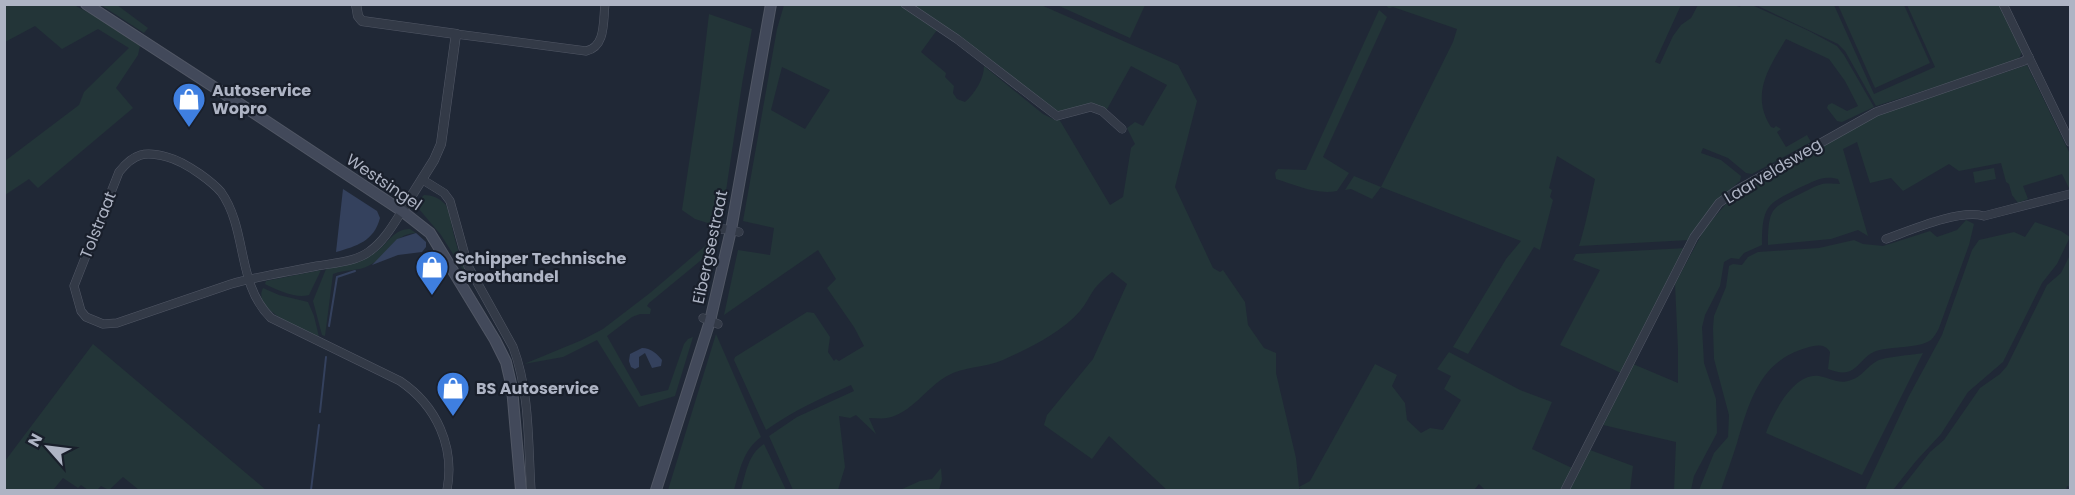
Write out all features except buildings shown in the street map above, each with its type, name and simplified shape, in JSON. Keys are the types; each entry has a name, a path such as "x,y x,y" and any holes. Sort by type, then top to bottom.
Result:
{"main road":[{"name":"Westsingel","path":"86,4 402,212 430,233 506,363 512,388 521,490"},
{"name":"Eibergsestraat","path":"656,490 710,321 735,231 771,4"}],"street":[{"path":"356,6 358,16 362,21 586,51 598,46 605,4"},
{"path":"905,4 957,39 1056,116 1091,107 1102,111 1122,129"},
{"path":"2002,4 2070,142"},
{"path":"402,212 423,180 441,144 456,34"},
{"name":"Laarveldsweg","path":"1564,490 1694,237 1719,203 1777,165 1876,112 2029,57"},
{"name":"Tolstraat","path":"402,212 385,236 370,251 359,257 248,279 117,323 103,324 86,317 81,311 74,286 119,172 128,160 138,155 150,154 173,159 195,170 220,191 233,215 248,279 258,303 271,318 391,376 417,395 432,411 444,437 449,458 447,490"},
{"name":"Westsingel","path":"423,180 444,193 450,201 468,266 513,347 518,361 524,382 531,490"},
{"path":"1886,239 1928,224 1974,213 1984,216 2070,194"},
{"path":"714,230 735,231"}],"shaded area":[{"path":"912,4 1041,5 1178,65 1197,101 1175,187 1213,268 1220,272 1223,270 1245,302 1248,325 1264,348 1276,353 1276,373 1296,458 1299,487 1310,481 1375,364 1397,375 1392,386 1405,403 1407,420 1421,433 1430,428 1443,430 1461,400 1444,389 1451,376 1437,369 1449,352 1520,390 1552,402 1532,449 1572,468 1560,490 1485,490 1479,484 1474,490 1305,490 1299,488 1299,490 1167,490 1109,436 1092,459 1044,425 1047,415 1093,359 1127,284 1112,272 1095,288 1080,311 1054,333 1003,360 960,370 947,376 911,406 896,415 869,418 876,434 856,415 850,418 839,416 845,467 838,490 793,490 769,436 797,417 854,391 851,385 797,411 766,430 734,360 735,357 807,312 814,313 830,337 828,352 834,361 836,359 839,361 864,346 827,288 836,279 818,250 724,315 738,250 770,255 774,228 743,221 777,29 784,5 899,5 937,30 921,52 946,73 945,77 954,86 953,93 957,99 965,102 972,94 981,81 984,66 1043,114 1055,120 1059,119 1110,205 1123,197 1131,148 1135,144 1127,128 1135,122 1143,126 1167,85 1131,66 1106,111 1103,109 1058,113","holes":["782,67 830,90 805,129 771,110"]},
{"path":"5,5 74,5 97,17 140,46 138,55 116,88 133,108 38,188 29,179 5,195 5,161 79,105 84,92 129,48 98,29 62,49 35,26 5,42"},
{"path":"101,5 117,5 148,28 144,33"},
{"path":"1057,5 1145,5 1130,38"},
{"path":"1385,5 1681,5 1655,62 1660,64 1673,36 1681,25 1691,18 1698,5 1740,7 1741,5 1752,5 1837,46 1874,107 1842,122 1837,121 1827,108 1828,105 1832,103 1847,111 1858,106 1845,81 1829,59 1786,39 1768,71 1762,92 1762,103 1771,127 1776,126 1781,129 1777,132 1786,147 1807,135 1811,142 1752,174 1746,173 1728,158 1703,148 1701,153 1721,160 1741,176 1740,181 1720,198 1690,240 1579,246 1595,179 1557,156 1549,188 1552,190 1550,197 1553,200 1540,250 1534,247 1468,354 1453,347 1506,259 1521,241 1381,187 1453,42 1457,29"},
{"path":"1756,5 1834,5 1874,94 1935,67 1907,5 2000,5 2022,51 2020,57 2014,62 1876,106 1845,51 1838,44"},
{"path":"1838,5 1904,5 1930,63 1875,88"},
{"path":"1379,10 1387,17 1323,157 1349,173 1337,191 1329,192 1306,189 1276,179 1275,173 1278,169 1306,170"},
{"path":"709,14 752,29 721,224 717,226 695,219 682,210"},
{"path":"2027,65 2070,154 2070,190 2062,174 2023,186 2028,199 2018,203 2006,182 2001,163 1959,171 1949,164 1903,191 1891,178 1870,183 1857,142 1843,149 1868,236 1858,230 1831,239 1768,245 1769,222 1771,215 1779,205 1818,185 1840,184 1838,179 1823,178 1774,202 1769,207 1763,221 1762,245 1744,253 1739,259 1731,258 1724,262 1720,286 1705,315 1702,327 1704,363 1716,399 1717,433 1694,476 1691,490 1674,490 1676,442 1603,425 1633,364 1678,383 1675,284 1705,228 1726,204 1759,180 1868,118"},
{"path":"1994,168 1996,179 1975,183 1973,172"},
{"path":"1354,176 1381,187 1372,199 1351,189 1345,190"},
{"path":"424,195 433,196 447,207 457,248 470,281 441,235 419,209 418,201"},
{"path":"1966,220 1974,224 1969,245 1939,328 1931,340 1919,345 1876,351 1856,367 1845,372 1828,369 1830,352 1823,346 1809,347 1790,354 1767,373 1752,398 1721,490 1699,490 1714,453 1728,437 1729,415 1714,359 1713,328 1714,316 1726,287 1729,266 1742,265 1748,257 1758,252 1819,248 1854,240 1863,244 1883,246 1930,231 1937,237 1957,230"},
{"path":"2035,222 2061,231 2070,237 2057,264 2042,283 2003,362 1968,392 1941,434 1893,490 1865,490 1909,396 1942,335 1972,250 1979,240 2014,232 2025,237"},
{"path":"410,229 416,233 401,237 370,265 333,274 325,336 322,335 313,301 326,269 364,258 376,252 400,231"},
{"path":"718,235 715,253 711,252 649,303 647,306 651,309 650,314 632,317 607,336 641,396 668,390 684,344 693,337 675,396 639,407 597,340 563,357 524,364 603,329 650,293"},
{"path":"1686,248 1621,373 1560,345 1600,270 1573,260 1576,254"},
{"path":"2070,255 2070,487 2067,486 2066,490 1900,490 1930,452 1944,440 1980,388 2007,366 2047,285 2061,273"},
{"path":"321,270 309,295 293,295 265,284 266,281"},
{"path":"263,288 279,295 308,302 319,337 271,312 261,296"},
{"path":"716,334 761,437 746,454 734,490 668,490"},
{"path":"93,344 266,490 139,490 123,477 109,490 101,486 97,490 88,490 81,485 78,488 63,478 53,490 5,490 5,461"},
{"path":"1923,353 1862,475 1766,433 1779,405 1801,380 1810,376 1819,376 1847,381 1855,379 1873,363 1881,360"},
{"path":"764,444 786,490 741,490 751,458"},
{"path":"1590,450 1633,466 1630,490 1569,490"},
{"path":"941,468 942,480 939,490 900,490 920,481 932,479"}],"water":[{"path":"343,189 377,211 380,218 374,232 364,241 336,252"},
{"path":"416,233 426,242 426,247 422,252 398,255 372,265 397,239"},
{"path":"642,348 651,350 658,356 662,360 661,366 652,368 645,353 639,357 639,367 635,369 631,367 630,354"}],"waterway":[{"path":"329,326 337,277 355,271"},
{"path":"320,412 326,357"},
{"path":"311,490 319,425"}],"place":[{"name":"Autoservice Wopro","path":"189,128"},
{"name":"Schipper Technische Groothandel","path":"432,296"},
{"name":"BS Autoservice","path":"453,417"}]}
